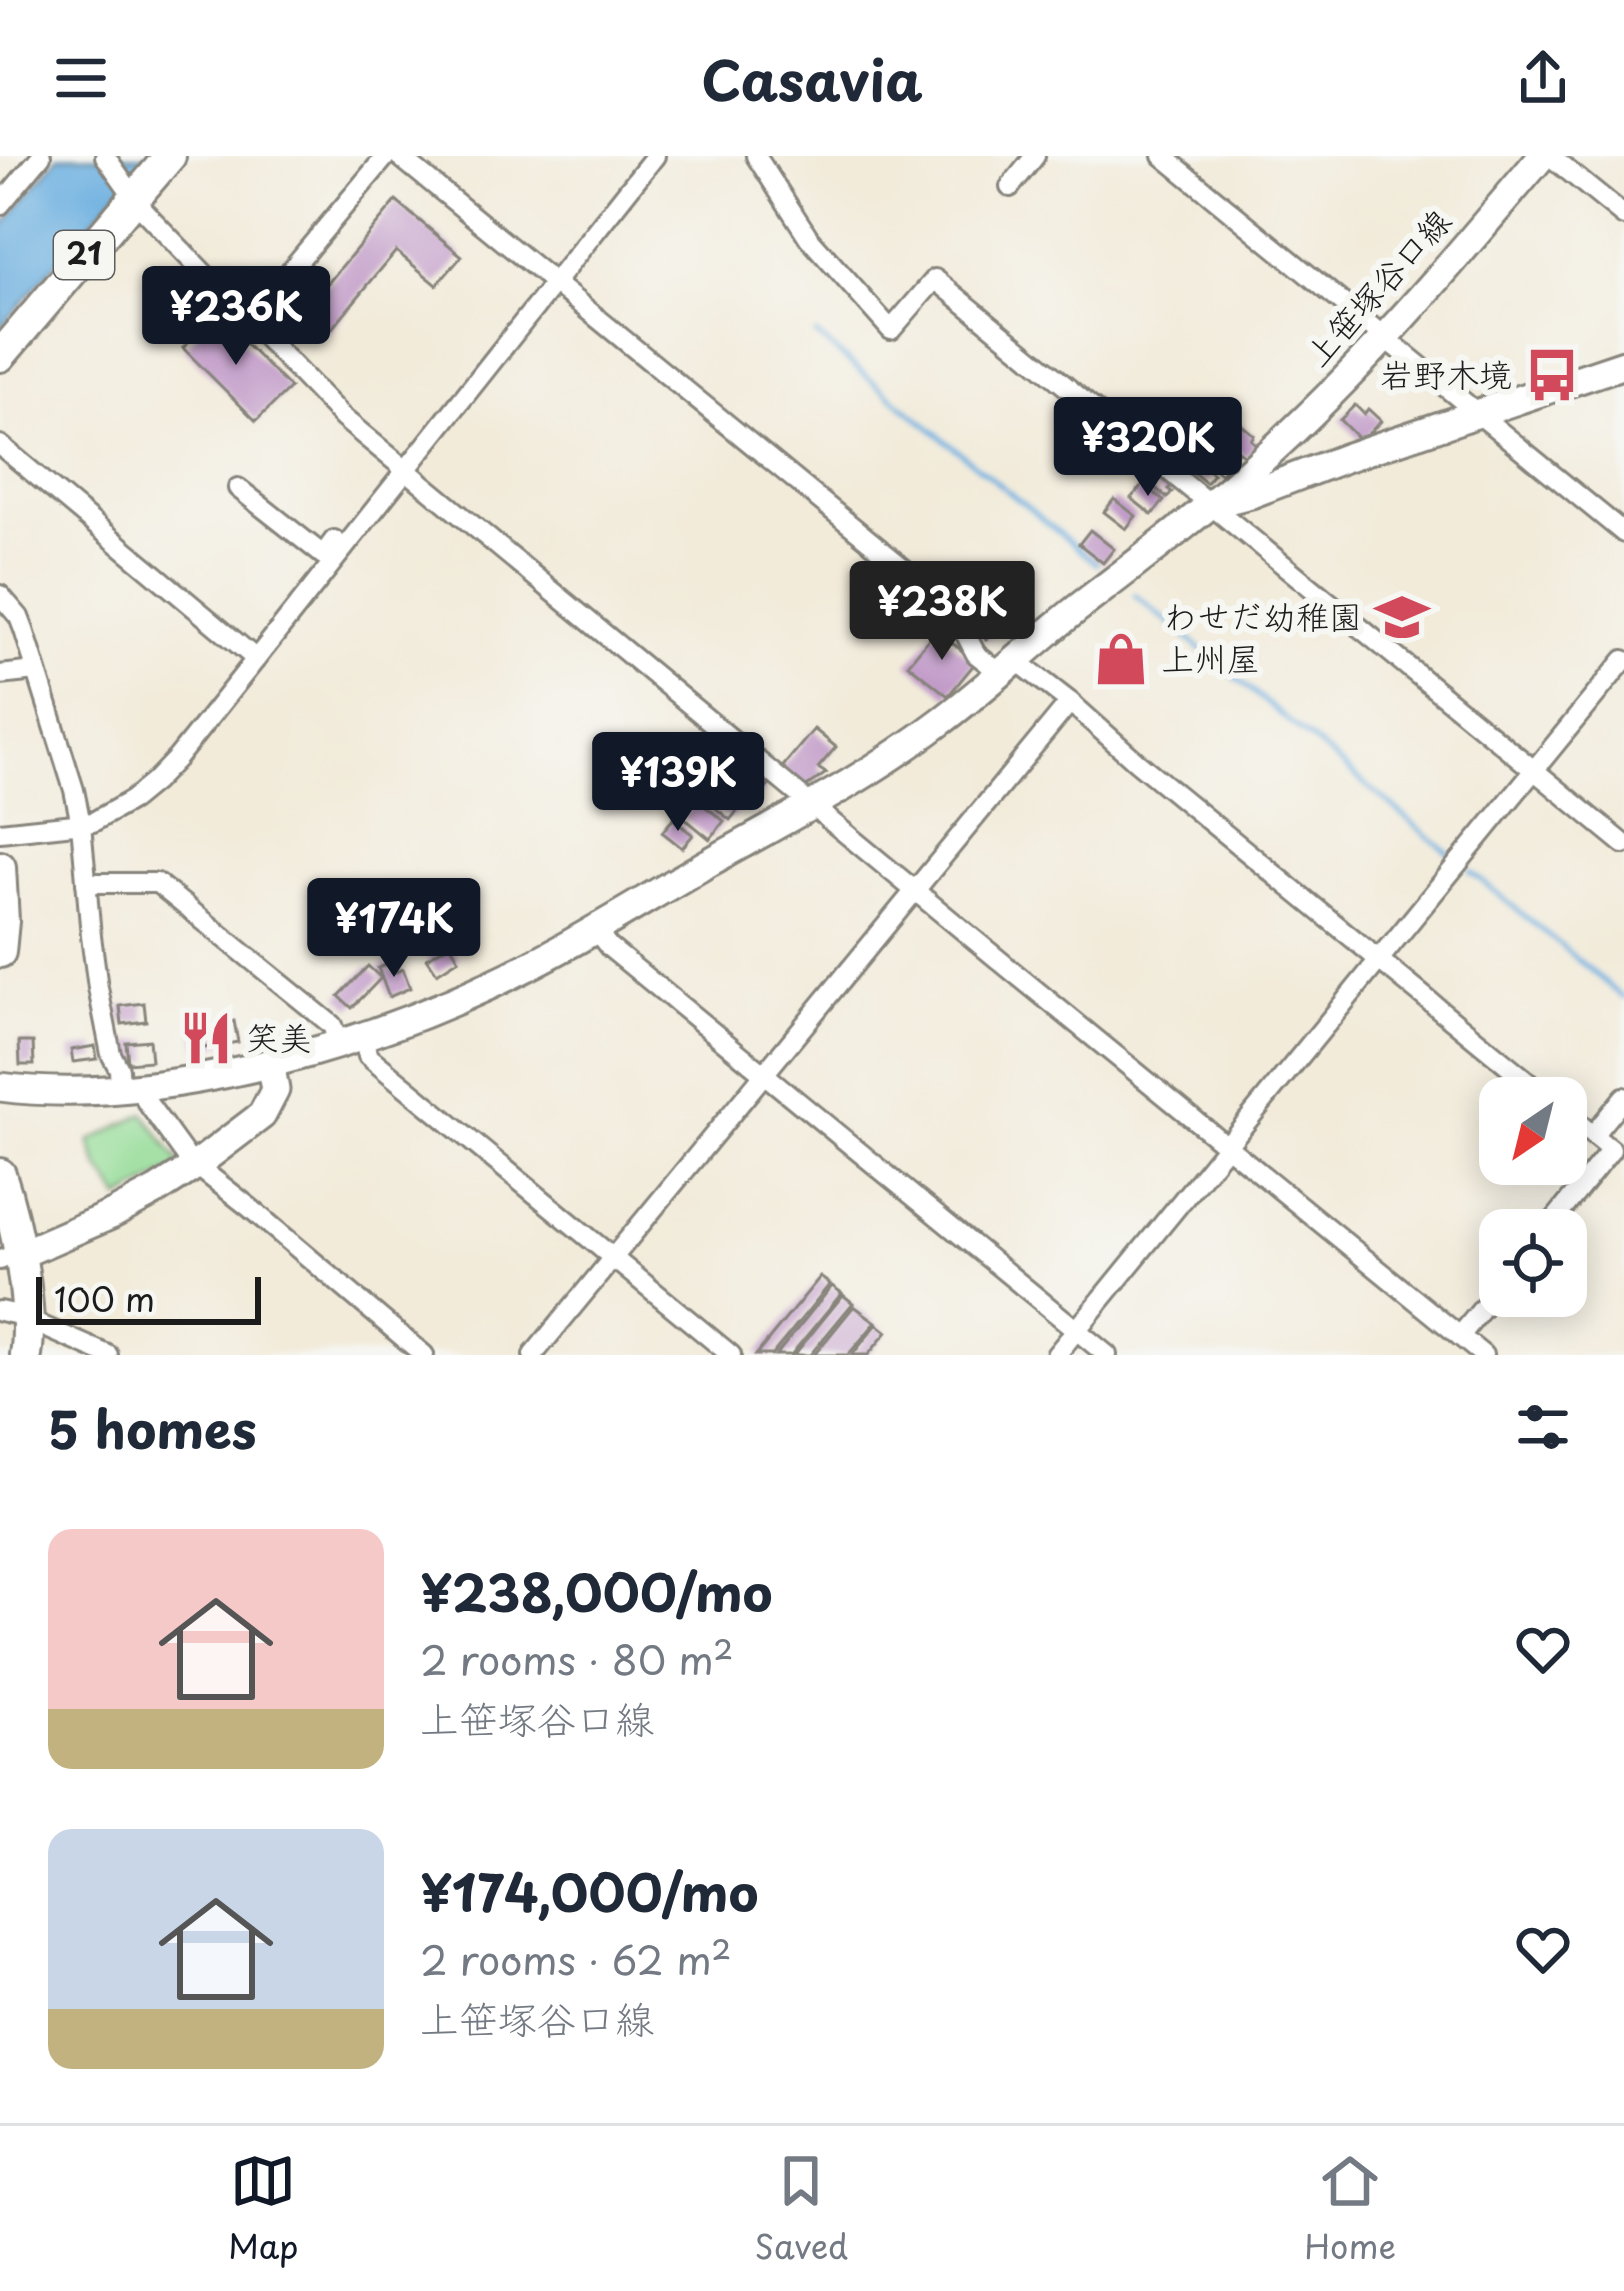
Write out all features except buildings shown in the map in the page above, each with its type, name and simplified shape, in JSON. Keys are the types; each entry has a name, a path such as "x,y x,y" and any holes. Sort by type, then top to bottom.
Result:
{"main road":[{"name":"21","path":"0,356 129,192 170,156"},
{"name":"上笹塚谷口線","path":"0,1087 132,1088 270,1062 350,1039 490,985 872,770 940,723 1210,505 1304,420 1546,156"},
{"path":"1210,505 1624,364"},
{"path":"0,867 0,952"},
{"path":"8,1257 113,1214 195,1166 262,1115 275,1090 270,1062"},
{"path":"0,1174 17,1326 10,1355"},
{"path":"0,1220 8,1257"}],"street":[{"path":"0,206 41,156"},
{"path":"105,156 129,192 343,418 1483,1355"},
{"path":"249,320 386,156"},
{"path":"399,156 952,608 976,653 1070,702 1523,1077"},
{"path":"0,832 105,818 154,782 256,659 344,538 655,156"},
{"path":"756,156 809,238 891,330 935,279 1624,844"},
{"path":"1010,187 1035,156"},
{"path":"1163,156 1624,533"},
{"path":"1546,156 1624,216"},
{"path":"0,445 256,659"},
{"path":"238,488 322,555 344,538"},
{"path":"0,595 19,617 74,790 98,988 118,1069 195,1166 424,1355"},
{"path":"1056,1355 1624,660"},
{"path":"0,675 36,671"},
{"path":"533,1355 1070,702"},
{"path":"86,883 157,883 731,1355"},
{"path":"596,929 609,947 1106,1355"},
{"path":"1593,1135 1624,1097"},
{"path":"1563,1209 1611,1150 1587,1130"},
{"path":"1460,1336 1479,1313"},
{"path":"17,1326 40,1325 108,1355"}],"green space":[{"path":"144,1113 181,1165 121,1199 99,1167 90,1142"}],"water":[{"path":"58,156 148,156 0,329 0,230"}],"waterway":[{"path":"816,335 1097,564"},
{"path":"1135,595 1449,853"},
{"path":"1470,871 1624,998"}],"place":[{"name":"岩野木境","path":"1552,375"},
{"name":"わせだ幼稚園","path":"1402,617"},
{"name":"上州屋","path":"1121,659"},
{"name":"笑美","path":"206,1038"}]}
